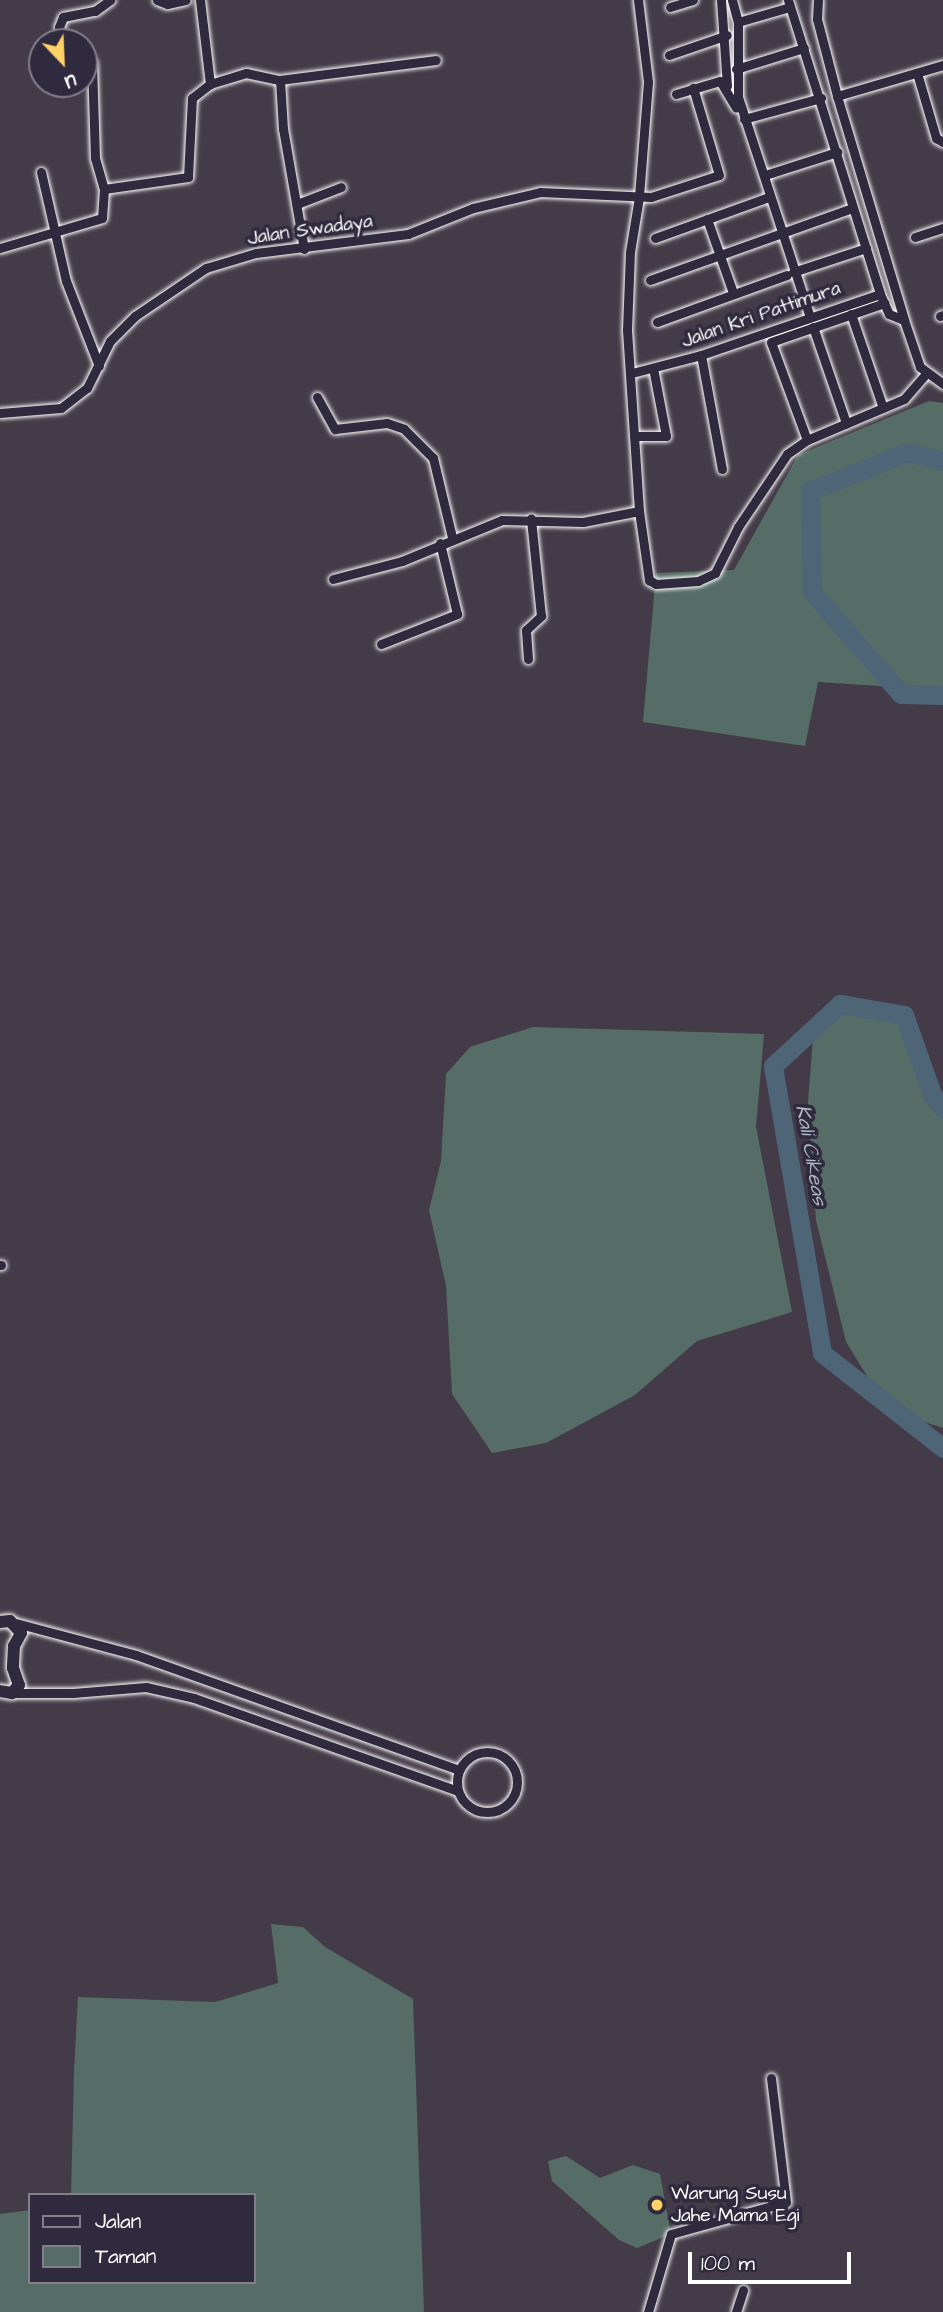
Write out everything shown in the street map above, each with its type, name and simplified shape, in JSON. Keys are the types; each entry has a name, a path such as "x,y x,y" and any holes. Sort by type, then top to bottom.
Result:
{"street":[{"path":"59,28 63,17 95,11 110,0"},
{"path":"157,0 167,4 186,0"},
{"path":"200,0 210,83"},
{"path":"638,0 648,82 639,197 627,286 639,512 649,580 656,584 708,578 722,565 738,527 787,454 807,440 904,398 926,374"},
{"path":"670,6 692,0"},
{"path":"721,0 727,35 727,86 746,122 765,175 790,274 810,317"},
{"path":"732,0 738,22 736,69 746,122"},
{"path":"818,0 817,19 837,96 904,320 926,374 943,384"},
{"path":"738,22 789,4 821,98 880,294 889,314 904,320"},
{"path":"670,55 727,35"},
{"path":"736,69 804,48"},
{"path":"104,189 188,177 192,98 210,83 246,73 280,80 436,60"},
{"path":"837,96 943,65"},
{"path":"917,73 936,138 943,142"},
{"path":"280,80 283,129 304,249"},
{"path":"676,94 716,80 727,86"},
{"name":"Jalan Swadaya","path":"0,413 61,408 87,388 110,341 135,316 205,268 256,254 408,233 473,208 540,192 639,197 721,173 693,88"},
{"path":"0,248 58,234 102,218 104,189 95,158 93,98"},
{"path":"746,122 821,98"},
{"path":"765,175 837,152"},
{"path":"41,172 58,234 70,294 99,366"},
{"path":"297,204 341,187"},
{"path":"655,238 769,197"},
{"path":"650,280 852,208"},
{"path":"707,219 733,293"},
{"path":"915,237 943,228"},
{"path":"657,322 866,248"},
{"name":"Jalan Kri Pattimura","path":"632,373 701,355 880,294"},
{"path":"807,440 771,342 884,303"},
{"path":"851,314 883,408"},
{"path":"813,327 846,422"},
{"path":"701,355 722,469"},
{"path":"636,436 666,436 653,368"},
{"path":"317,397 335,429 387,423 404,429 433,458 452,537"},
{"path":"333,579 402,561 452,537 502,520 583,522 639,512"},
{"path":"528,659 526,629 541,616 531,519"},
{"path":"381,644 457,614 440,542"},
{"path":"5,1621 136,1655 459,1770"},
{"path":"5,1621 21,1633"},
{"path":"36,1628 21,1633 14,1646 10,1690 37,1695 146,1687 194,1698 458,1791 475,1810 488,1812 511,1800 517,1779 507,1759 486,1751 465,1760 459,1770 458,1791"},
{"path":"648,2312 671,2234 786,2202 771,2078"},
{"path":"736,2312 743,2290"}],"green space":[{"path":"929,401 943,403 943,690 818,682 805,746 643,722 656,573 734,570 798,455"},
{"path":"854,1002 883,1002 908,1033 943,1109 943,1428 888,1410 846,1342 816,1220 808,1103 813,1037"},
{"path":"533,1027 764,1034 756,1127 792,1312 697,1341 635,1395 546,1443 492,1453 452,1394 446,1286 429,1210 441,1161 446,1074 470,1047"},
{"path":"271,1924 303,1927 325,1947 413,1999 424,2312 0,2312 0,2214 28,2210 28,2284 256,2284 256,2193 71,2193 78,1997 215,2002 278,1983"},
{"path":"566,2156 600,2178 633,2165 660,2174 671,2234 637,2248 619,2240 552,2181 548,2161"}],"waterway":[{"name":"Kali Cikeas","path":"943,461 907,452 810,491 812,592 901,694 943,695"},
{"name":"Kali Cikeas","path":"943,1109 932,1094 904,1015 840,1004 773,1066 822,1353 943,1448"}],"place":[{"name":"Warung Susu Jahe Mama Egi","path":"657,2205"}]}
